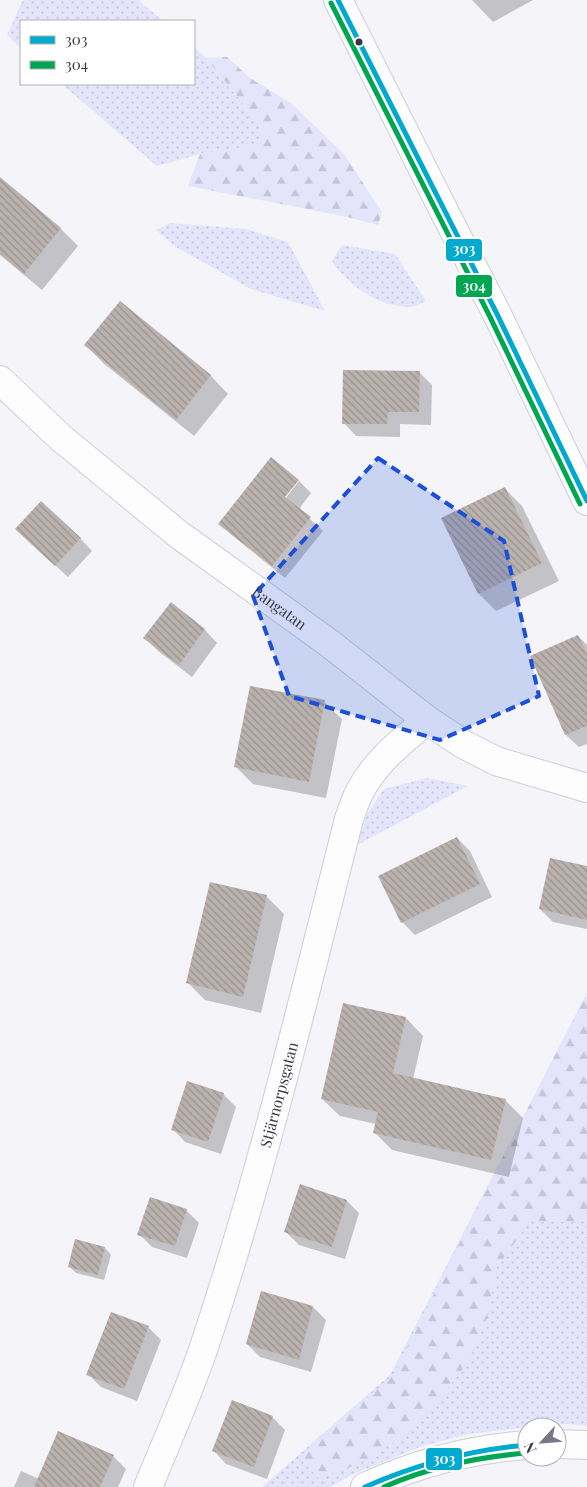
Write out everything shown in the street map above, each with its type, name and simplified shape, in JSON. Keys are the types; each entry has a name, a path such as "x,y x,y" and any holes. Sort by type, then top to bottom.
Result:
{"street":[{"path":"338,0 497,314 587,501"},
{"name":"Bangatan","path":"0,380 61,438 178,534 330,643 427,720 463,744 496,761 587,788"},
{"name":"Stjärnorpsgatan","path":"148,1487 204,1349 247,1212 300,1018 349,820 360,791 377,766 398,744 427,720"},
{"path":"567,1444 587,1445"},
{"path":"365,1487 394,1473 446,1457 497,1447 517,1446"}],"highlighted area":[{"path":"378,458 504,541 539,696 440,740 289,696 253,596"}],"green space":[{"path":"23,0 138,0 162,20 20,20 20,47 7,35"},
{"path":"195,48 206,58 258,122 264,141 241,148 200,154 157,166 63,85 195,85"},
{"path":"227,57 250,78 291,103 344,154 382,212 378,225 343,216 188,186 200,154 241,148 264,141 258,122 206,58"},
{"path":"170,223 246,229 288,242 325,311 251,289 176,247 156,230"},
{"path":"342,245 395,254 426,301 413,307 399,306 388,304 366,293 347,278 332,261"},
{"path":"427,778 468,786 357,845 367,814 384,789"},
{"path":"587,993 587,1426 567,1424 567,1417 517,1417 517,1428 468,1434 420,1447 349,1476 331,1487 262,1487 390,1375"},
{"path":"587,993 587,1222 530,1222 497,1267 487,1318 469,1360 434,1407 408,1434 356,1465 318,1478 303,1462 314,1441 393,1376"}],"building":[{"path":"0,177 61,228 24,274 0,254"},
{"path":"120,301 211,375 176,420 84,345"},
{"path":"343,370 420,371 419,412 388,412 387,424 342,424"},
{"path":"271,457 299,480 285,497 311,517 272,566 218,524"},
{"path":"505,487 542,563 478,594 441,518"},
{"path":"41,501 81,538 55,566 15,529"},
{"path":"171,602 205,629 179,665 143,638"},
{"path":"578,635 587,654 587,726 565,735 530,656"},
{"path":"250,686 325,700 309,782 234,767"},
{"path":"457,837 480,884 401,923 378,876"},
{"path":"550,858 587,866 587,920 539,909"},
{"path":"210,882 267,895 243,997 186,983"},
{"path":"343,1003 406,1017 393,1073 506,1099 491,1160 373,1133 378,1112 321,1099"},
{"path":"187,1081 224,1093 208,1142 171,1130"},
{"path":"300,1184 347,1200 332,1247 284,1232"},
{"path":"150,1197 187,1209 175,1246 137,1235"},
{"path":"75,1239 105,1247 98,1275 68,1267"},
{"path":"261,1291 313,1306 299,1360 246,1344"},
{"path":"111,1312 149,1326 124,1389 86,1375"},
{"path":"232,1400 273,1416 254,1467 212,1451"},
{"path":"58,1431 114,1455 100,1487 34,1487"}],"transit line":[{"name":"303","path":"338,0 497,314 587,501"},
{"name":"304","path":"331,3 490,317 580,504"},
{"name":"303","path":"365,1487 404,1471 444,1459 485,1450 517,1446"},
{"name":"304","path":"384,1487 418,1474 454,1464 517,1454"}]}
